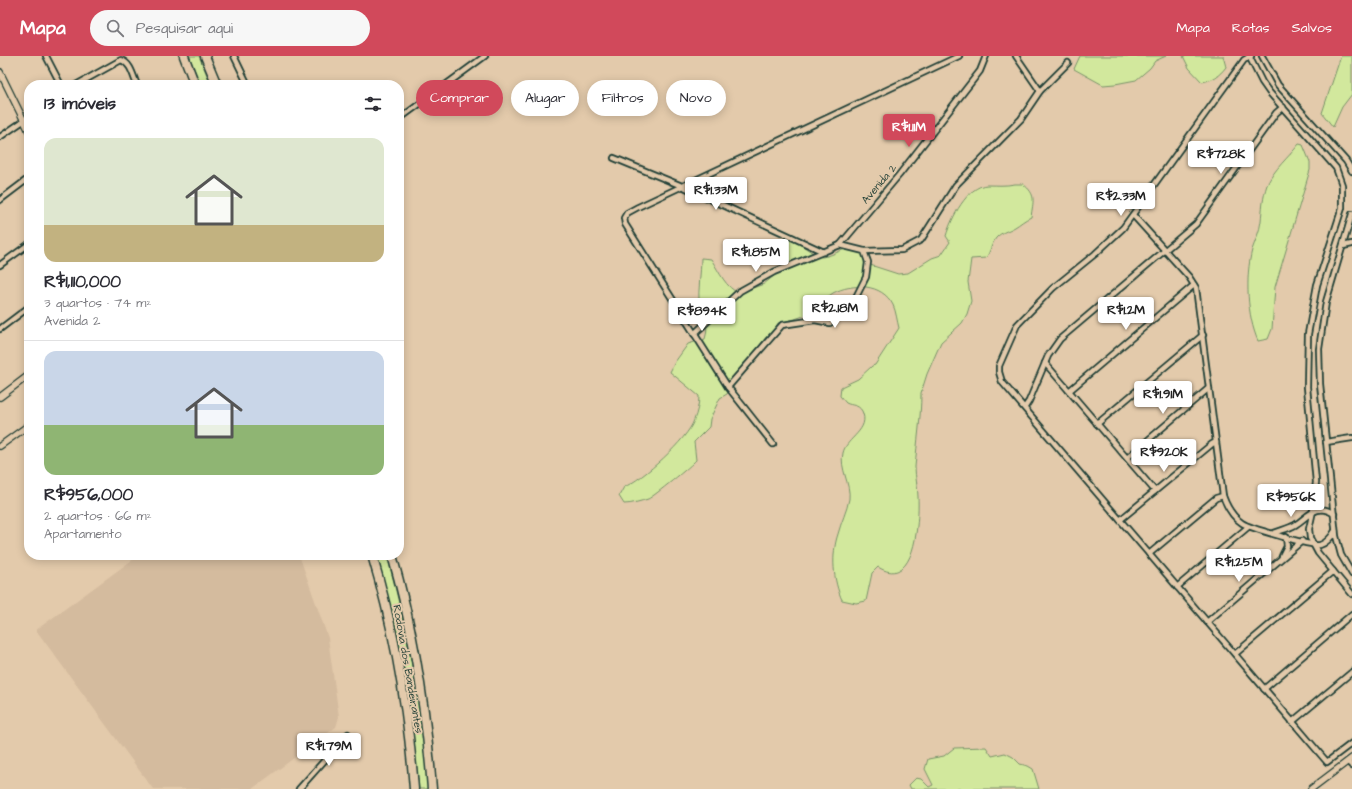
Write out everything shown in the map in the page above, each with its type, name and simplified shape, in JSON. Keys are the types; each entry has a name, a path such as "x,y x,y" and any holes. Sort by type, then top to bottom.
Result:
{"highway":[{"path":"184,56 193,80"},
{"path":"205,56 215,80"},
{"name":"Rodovia dos Bandeirantes","path":"373,560 398,664 410,746 414,789"},
{"name":"Rodovia dos Bandeirantes","path":"393,560 406,609 419,679 426,722 432,789"}],"street":[{"path":"46,56 58,80"},
{"path":"234,56 246,80"},
{"path":"404,115 485,56"},
{"path":"774,444 728,387 625,224 624,218 627,213 682,186 959,56"},
{"name":"Avenida 2","path":"840,245 899,176 980,71 986,56"},
{"path":"1016,56 1040,91"},
{"path":"1352,594 1314,546 1309,529 1313,511 1316,475 1306,380 1308,334 1317,285 1342,208 1343,191 1336,168 1262,82 1249,56 1244,60 1123,228 1095,254 1053,288 1018,325 999,366 999,372 1002,382 1025,407 1327,762 1352,743"},
{"path":"1262,56 1278,85 1351,169"},
{"path":"85,80 121,60 129,65 135,80"},
{"path":"694,334 740,291 774,272 840,245 864,251 902,250 921,240 956,185 983,155 1021,119 1040,91 1068,63"},
{"path":"0,72 24,115"},
{"path":"1025,407 1029,402 1052,350 1065,335 1166,251 1196,224 1276,113 1283,107"},
{"path":"0,138 24,120"},
{"path":"614,158 682,186 824,252"},
{"path":"0,200 24,182"},
{"path":"1352,214 1350,230 1343,246 1326,302 1320,337 1320,384 1336,530 1341,555 1352,574"},
{"path":"1133,215 1166,251 1194,285 1203,335 1223,496 1234,516 1248,527 1302,541 1314,546 1325,542 1336,530"},
{"path":"1343,246 1352,244"},
{"path":"0,265 24,248"},
{"path":"728,387 782,325 815,320 830,323 852,305 866,277 868,262 864,251"},
{"path":"1069,391 1194,285"},
{"path":"0,329 24,312"},
{"path":"1098,424 1203,335"},
{"path":"1045,363 1155,491"},
{"path":"0,397 24,379"},
{"path":"1127,458 1209,388"},
{"path":"0,446 24,429"},
{"path":"1326,442 1352,438"},
{"path":"1120,520 1216,442"},
{"path":"1149,554 1216,498 1223,496"},
{"path":"1274,533 1292,526 1313,511 1324,510 1334,514"},
{"path":"1177,586 1248,527"},
{"path":"1282,556 1287,546 1286,537"},
{"path":"1207,622 1282,556 1302,541"},
{"path":"1235,654 1333,571"},
{"path":"1264,689 1352,614"},
{"path":"1292,722 1352,672"},
{"path":"299,789 348,734"},
{"path":"1311,789 1350,762"}],"shaded area":[{"path":"132,560 301,560 328,638 339,717 336,727 252,789 153,789 36,630"}],"green space":[{"path":"189,56 199,56 209,80 199,80"},
{"path":"1080,56 1166,56 1155,61 1150,68 1136,80 1103,85 1074,69"},
{"path":"1183,56 1223,56 1226,67 1216,77 1202,82 1189,68"},
{"path":"1341,56 1352,56 1352,94 1342,107 1333,127 1322,113"},
{"path":"1299,144 1303,145 1310,162 1310,170 1275,287 1272,329 1268,339 1258,341 1251,320 1248,296 1248,272 1252,250 1260,228 1267,185 1277,169"},
{"path":"1023,184 1032,195 1033,202 1031,217 998,236 986,258 971,259 968,282 971,301 967,314 962,323 941,342 927,374 921,393 920,421 915,467 918,493 918,521 913,549 908,561 900,569 891,572 878,567 872,573 866,601 856,603 842,600 835,576 834,550 849,499 842,459 843,453 848,443 861,429 864,418 862,411 857,406 846,403 840,396 841,387 858,379 875,365 899,328 893,305 882,292 866,287 841,290 830,295 810,313 778,323 773,332 766,337 748,361 727,394 720,398 710,419 709,427 694,442 696,460 648,499 624,504 619,496 624,487 642,476 674,448 690,428 696,414 699,396 670,372 675,362 688,344 705,339 707,333 706,324 699,303 701,258 711,259 730,288 740,294 764,284 786,266 788,238 822,257 844,249 861,248 865,256 864,263 898,274 908,273 932,258 941,255 950,242 946,236 956,213 961,204 973,191 987,185"},
{"path":"378,560 388,560 401,613 418,701 426,759 428,789 419,789 408,701 398,642"},
{"path":"986,747 992,756 1005,753 1013,757 1020,764 1033,769 1039,789 911,789 909,785 916,778 921,779 929,787 933,785 925,769 928,759 944,756 954,748"}]}
